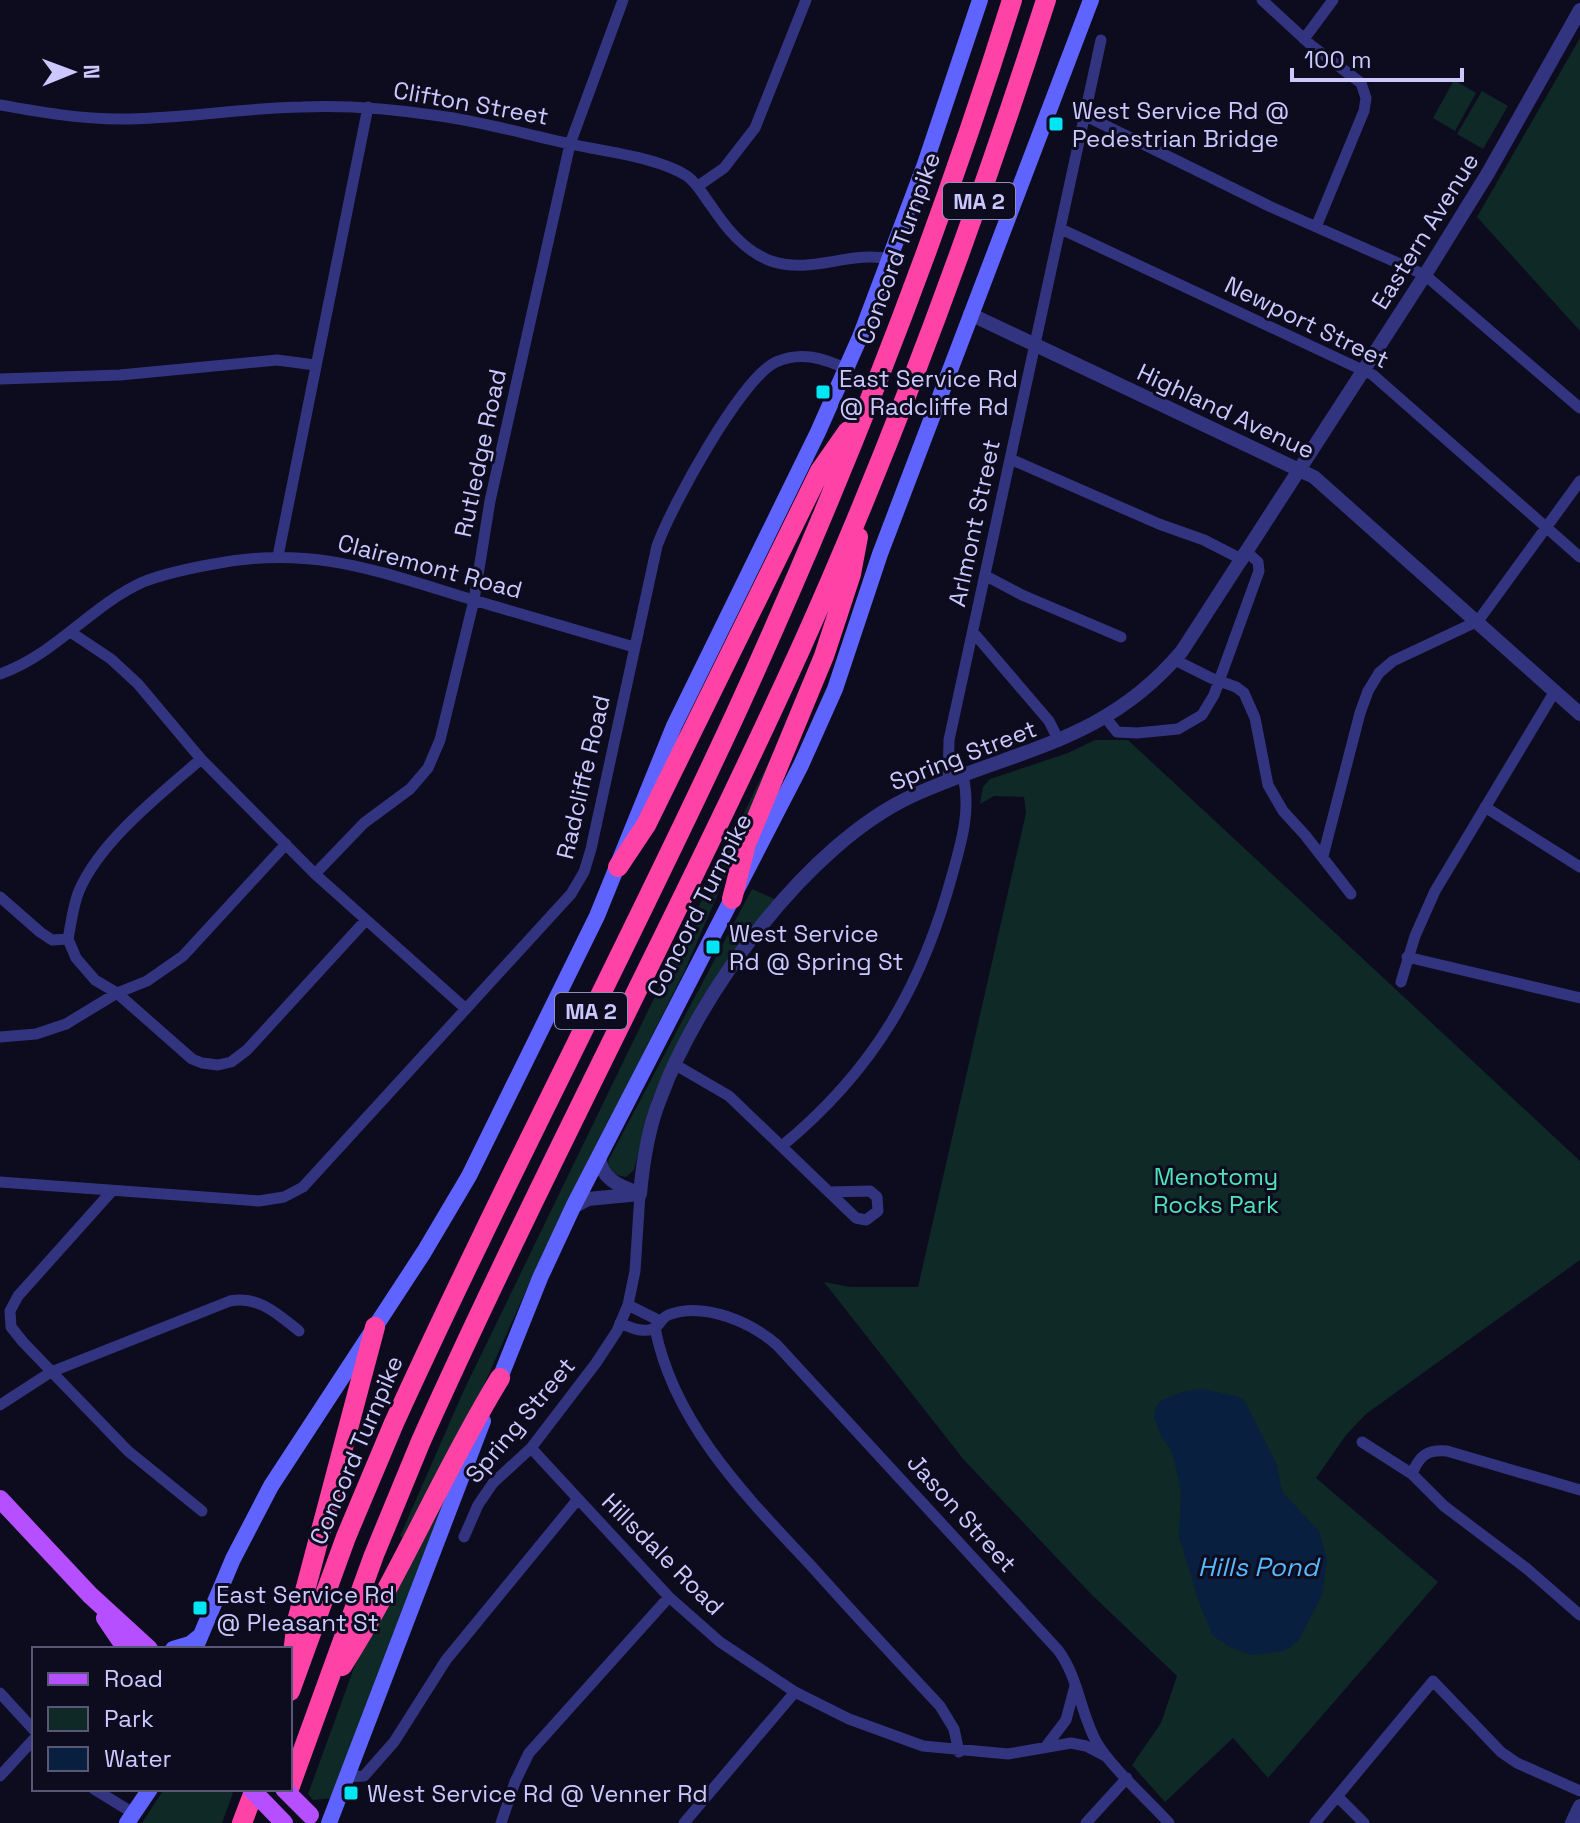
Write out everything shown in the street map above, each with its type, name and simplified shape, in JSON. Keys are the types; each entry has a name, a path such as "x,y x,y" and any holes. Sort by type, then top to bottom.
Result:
{"highway":[{"name":"Concord Turnpike","path":"292,1686 346,1537 399,1410 735,714 797,575 870,398 953,177 1012,0"},
{"name":"Concord Turnpike","path":"292,1777 379,1542 432,1416 751,757 866,494 974,214 1046,0"},
{"path":"618,867 646,825 820,471 870,398"},
{"path":"732,899 746,844 830,641 851,574 866,494"},
{"path":"292,1663 297,1621 375,1327"},
{"path":"322,1696 363,1633 471,1424 500,1378"},
{"path":"242,1823 252,1791"},
{"name":"Concord Turnpike","path":"277,1823 287,1791"}],"main road":[{"name":"Concord Turnpike","path":"198,1642 233,1559 271,1486 436,1234 469,1176 597,916 674,726 847,369 890,259 980,0"},
{"name":"Concord Turnpike","path":"329,1823 540,1278 573,1207 827,709 880,554 1091,0"},
{"path":"0,1499 90,1595 150,1647"},
{"path":"90,1595 125,1647"},
{"path":"130,1818 140,1791"},
{"path":"130,1818 149,1791"},
{"path":"255,1791 284,1823"},
{"path":"291,1791 314,1819"}],"street":[{"name":"Rutledge Road","path":"315,874 364,823 410,789 428,768 440,740 474,600 490,501 570,144 623,0"},
{"path":"698,186 724,168 755,128 806,0"},
{"path":"1262,0 1304,39 1361,83 1365,94 1364,111 1316,227"},
{"path":"1304,39 1333,0"},
{"name":"Eastern Avenue","path":"1301,470 1488,173 1580,10"},
{"name":"Arlmont Street","path":"948,782 947,747 1101,40"},
{"name":"Clifton Street","path":"0,105 68,116 118,119 301,107 368,107 443,116 655,163 688,176 727,229 749,249 770,260 802,267 864,257 890,259"},
{"path":"278,556 368,107"},
{"path":"1084,115 1316,227 1425,275 1580,408"},
{"name":"Newport Street","path":"1061,229 1380,379 1580,557"},
{"name":"Highland Avenue","path":"970,314 1301,470 1324,484 1580,714"},
{"name":"Radcliffe Road","path":"111,1192 259,1201 284,1197 303,1187 571,894 580,880 591,849 654,556 664,526 751,382 773,364 798,357 820,358 847,369"},
{"path":"0,379 120,375 277,360 315,365"},
{"path":"1010,459 1159,524 1258,562 1259,571 1219,681 1202,715 1178,729 1120,733 1112,729 1105,717"},
{"name":"Spring Street","path":"464,1537 478,1505 493,1483 531,1448 601,1357 620,1323 628,1305 638,1255 640,1194 650,1131 674,1064 734,963 817,865 883,811 963,776 1059,741 1105,717 1140,693 1175,660 1301,470"},
{"path":"1323,856 1360,713 1373,682 1393,661 1478,621 1580,481"},
{"name":"Clairemont Road","path":"0,674 36,658 112,601 143,582 234,560 278,556 353,564 634,647"},
{"path":"986,576 1121,637"},
{"path":"973,632 1049,721 1059,741"},
{"path":"72,633 111,659 138,684 201,759 315,874 466,1009"},
{"path":"1175,660 1239,688 1249,701 1268,785 1283,811 1323,856 1351,894"},
{"path":"1401,982 1407,957 1435,891 1555,691"},
{"path":"201,759 143,809 102,854 79,891 68,939 76,958 95,980 117,993 192,1059 213,1065 231,1062 247,1050 366,920"},
{"path":"782,1146 827,1108 858,1072 880,1041 914,980 940,918 963,836 967,804 963,776"},
{"path":"1485,807 1580,867"},
{"path":"0,1037 36,1034 66,1024 117,993 147,981 183,956 286,844"},
{"path":"0,897 52,940 68,939"},
{"path":"1407,957 1580,998"},
{"path":"674,1064 720,1089 829,1192"},
{"path":"599,1157 609,1179 640,1194"},
{"path":"0,1182 111,1192"},
{"path":"111,1192 18,1296 10,1311 11,1327 128,1451 202,1511"},
{"path":"573,1207 588,1199 640,1194"},
{"path":"0,1405 51,1372 240,1299 260,1303 299,1331"},
{"path":"628,1305 658,1324 672,1381 710,1450 779,1532 940,1706 954,1729 959,1752"},
{"name":"Jason Street","path":"620,1323 639,1330 658,1324 674,1313 716,1315 741,1322 772,1340 1058,1650 1076,1682 1088,1724 1107,1757 1169,1823"},
{"path":"1362,1442 1412,1474 1444,1506 1526,1568 1580,1615"},
{"name":"Hillsdale Road","path":"531,1448 669,1597 720,1642 795,1692 849,1719 923,1746 959,1752 1008,1754 1076,1743 1107,1757"},
{"path":"1412,1474 1422,1455 1441,1450 1580,1490"},
{"path":"346,1777 364,1776 386,1752 441,1667 578,1499"},
{"path":"501,1823 519,1771 535,1746 669,1597"},
{"path":"1315,1823 1433,1681 1506,1756 1580,1791"},
{"path":"1046,1746 1059,1732 1069,1713 1076,1682"},
{"path":"684,1823 795,1692"},
{"path":"0,1693 32,1728"},
{"path":"0,1776 32,1741"},
{"path":"1086,1823 1127,1778"},
{"path":"96,1791 130,1818"},
{"path":"1338,1797 1364,1823"},
{"path":"1572,1823 1580,1806"}],"green space":[{"path":"1580,38 1580,331 1477,217"},
{"path":"1454,80 1476,93 1455,131 1433,118"},
{"path":"1482,91 1508,106 1483,149 1457,134"},
{"path":"790,718 794,718 685,970 544,1250 471,1414 403,1538 400,1536 464,1390"},
{"name":"Menotomy Rocks Park","path":"1095,740 1128,740 1580,1161 1580,1260 1366,1414 1346,1435 1316,1478 1438,1582 1268,1778 1233,1738 1165,1802 1132,1765 1161,1723 1177,1676 1091,1594 964,1460 824,1282 850,1287 918,1287 1026,813 1024,797 994,796 980,804 983,787 990,779 1068,753"},
{"path":"752,889 777,900 666,1068 652,1099 634,1170 626,1177 615,1174 608,1161"},
{"path":"447,1496 332,1798 313,1800 308,1794 358,1657 409,1559"},
{"path":"163,1791 233,1793 222,1823 142,1823"}],"water":[{"name":"Hills Pond","path":"1202,1389 1244,1400 1277,1465 1282,1492 1319,1531 1327,1560 1322,1595 1298,1641 1284,1651 1251,1655 1232,1648 1213,1636 1200,1605 1179,1537 1181,1495 1178,1476 1171,1450 1161,1436 1154,1417 1156,1406 1162,1400 1182,1392"}],"place":[{"name":"West Service Rd @ Pedestrian Bridge","path":"1056,124"},
{"name":"East Service Rd @ Radcliffe Rd","path":"823,392"},
{"name":"West Service Rd @ Spring St","path":"713,947"},
{"name":"East Service Rd @ Pleasant St","path":"200,1608"},
{"name":"West Service Rd @ Venner Rd","path":"351,1793"}]}
